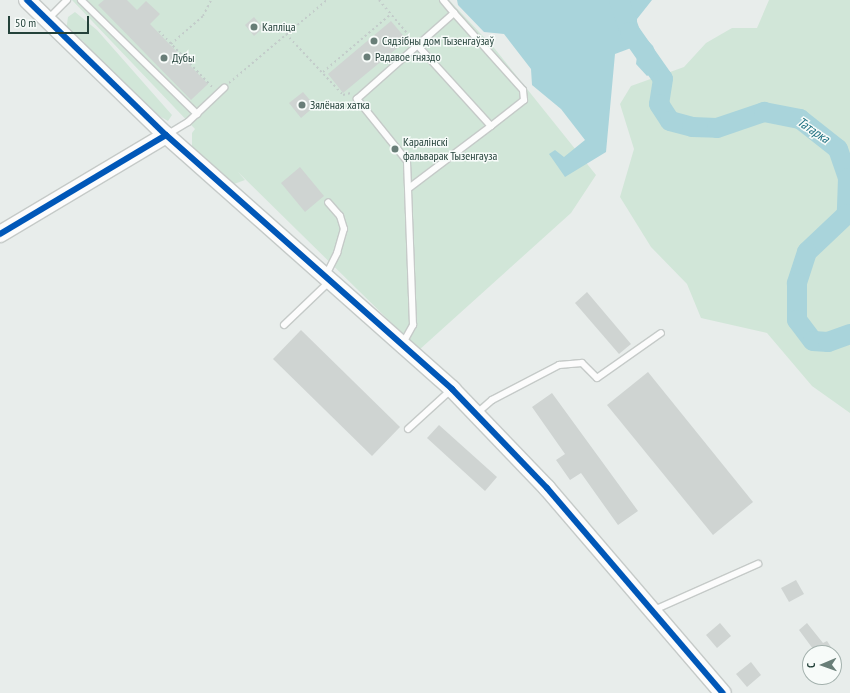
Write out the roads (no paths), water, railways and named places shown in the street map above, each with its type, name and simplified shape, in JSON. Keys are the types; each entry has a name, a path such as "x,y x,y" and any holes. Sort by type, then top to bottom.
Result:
{"street":[{"path":"27,0 166,135 329,277 452,389 547,488 654,610 723,693"},
{"path":"0,234 166,135"}],"lane":[{"path":"47,20 67,0"},
{"path":"81,0 197,114"},
{"path":"408,188 524,100 523,90 443,0"},
{"path":"403,343 413,324 407,161 358,99 454,14"},
{"path":"419,46 491,126"},
{"path":"166,135 197,114 224,88"},
{"path":"284,325 329,277 344,229 340,216 328,202"},
{"path":"476,414 492,400 559,364 582,363 597,378 661,333"},
{"path":"408,429 452,389"},
{"path":"654,610 758,564"}],"water":[{"path":"457,0 652,0 637,19 637,29 653,46 661,66 647,76 636,64 637,56 631,48 615,54 606,152 565,177 549,154 555,150 564,157 585,140 561,109 532,85 531,69 504,34 484,32 458,5"}],"waterway":[{"name":"Татарка","path":"619,0 630,32 663,79 659,104 670,121 692,127 717,128 764,112 800,119 838,149 848,178 847,214 807,252 797,283 797,320 813,341 828,342 850,334"}],"place":[{"name":"Капліца","path":"254,27"},
{"name":"Сядзібны дом Тызенгаўзаў","path":"374,41"},
{"name":"Радавое гняздо","path":"367,57"},
{"name":"Дубы","path":"164,58"},
{"name":"Зялёная хатка","path":"302,105"},
{"name":"Каралінскі фальварак Тызенгауза","path":"395,149"}]}
